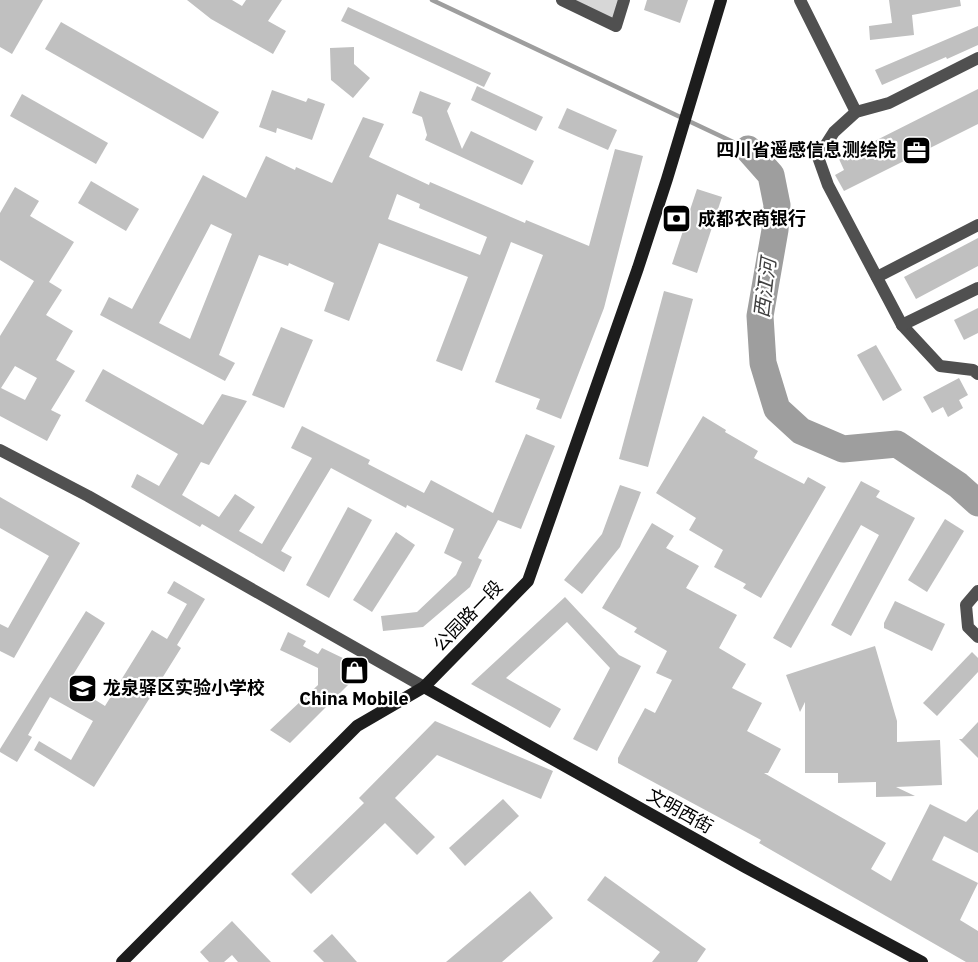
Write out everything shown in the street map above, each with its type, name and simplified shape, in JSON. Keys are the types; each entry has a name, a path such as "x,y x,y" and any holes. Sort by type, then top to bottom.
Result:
{"street":[{"path":"562,0 616,26 624,0"},
{"name":"公园路一段","path":"123,962 357,726 424,687 528,581 638,268 721,0"},
{"path":"800,0 856,112"},
{"path":"976,370 940,366 902,325 828,185 818,157 834,132 856,112 889,103 978,58"},
{"path":"877,277 978,225"},
{"path":"902,325 978,288"},
{"path":"0,450 88,496 424,687"},
{"path":"978,591 966,605 968,627 978,637"},
{"name":"文明西街","path":"424,687 745,867 921,962"}],"shaded area":[{"path":"562,0 624,0 616,26"}],"building":[{"path":"0,0 43,0 12,54 0,47"},
{"path":"187,0 232,0 242,6 246,0 282,0 268,21 286,31 273,54 211,19"},
{"path":"647,0 688,0 680,23 644,10"},
{"path":"889,0 960,0 961,6 912,15 914,35 870,40 869,26 892,23"},
{"path":"348,7 491,73 484,87 341,21"},
{"path":"61,22 219,112 203,139 45,49"},
{"path":"978,26 978,45 882,85 875,70"},
{"path":"354,47 354,64 370,78 353,98 331,80 330,48"},
{"path":"477,86 543,117 536,131 471,100"},
{"path":"978,89 978,124 844,191 835,175 844,170 839,159"},
{"path":"272,90 306,102 308,98 325,104 312,140 277,128 276,133 259,127"},
{"path":"420,91 451,103 447,111 462,149 471,131 534,161 522,185 425,140 427,135 422,117 412,113"},
{"path":"22,94 108,143 96,164 10,116"},
{"path":"567,108 617,130 608,150 558,128"},
{"path":"363,117 384,124 369,157 429,185 430,182 525,223 526,220 589,246 615,149 643,156 604,308 561,419 536,409 540,399 495,382 543,255 511,242 462,371 436,361 468,277 379,243 349,321 324,311 334,283 289,263 288,266 259,255 219,355 235,363 225,381 100,315 109,297 132,309 203,175 246,198 266,156 295,170 296,167 332,183","holes":["397,194 420,204 419,208 487,237 480,255 388,219","211,224 232,234 190,339 159,323"]},
{"path":"91,181 139,209 126,231 78,203"},
{"path":"15,187 39,201 30,216 74,242 49,282 62,290 46,315 73,331 56,360 75,371 51,410 61,415 47,441 0,416 0,336 34,281 0,260 0,213","holes":["15,366 37,378 25,400 1,388"]},
{"path":"697,189 722,197 697,273 672,264"},
{"path":"978,238 978,266 916,299 904,277"},
{"path":"664,291 693,299 648,467 619,459"},
{"path":"978,308 978,333 964,340 954,320"},
{"path":"281,327 313,340 284,408 252,395"},
{"path":"876,345 902,390 883,401 857,355"},
{"path":"103,369 203,425 222,394 247,401 209,465 201,462 182,495 219,517 235,494 255,507 239,531 262,544 312,458 291,448 302,426 370,460 368,464 424,493 431,480 493,513 526,434 555,446 521,529 498,520 478,558 482,560 470,587 423,627 383,631 381,616 417,612 456,575 462,562 444,553 454,529 407,505 406,508 331,468 281,551 292,557 284,572 202,524 200,527 131,487 137,474 159,486 178,454 85,401"},
{"path":"959,378 968,395 959,400 963,408 948,417 943,407 932,413 923,397"},
{"path":"703,416 758,451 754,458 804,484 808,477 826,487 761,598 743,588 746,584 714,567 723,550 689,530 696,518 656,493"},
{"path":"861,481 880,491 876,497 915,518 851,636 831,625 879,535 861,525 791,648 773,638"},
{"path":"620,485 641,492 620,547 582,594 564,580 602,534"},
{"path":"0,497 80,543 14,658 0,651 0,624 8,628 49,556 0,528"},
{"path":"348,507 372,520 329,598 306,585"},
{"path":"945,519 964,531 927,592 908,580"},
{"path":"652,523 674,536 666,548 699,566 686,588 737,615 719,648 746,664 732,688 762,703 747,731 781,749 768,773 764,773 886,843 871,869 891,881 930,804 966,822 978,809 978,853 944,836 932,860 978,883 960,920 978,931 978,962 966,962 759,843 761,840 618,763 618,758 645,708 655,713 672,680 656,673 667,651 634,632 637,628 602,608"},
{"path":"396,532 415,545 372,612 353,600"},
{"path":"174,581 205,599 177,645 181,648 94,787 34,750 39,741 71,760 93,721 50,697 28,735 32,737 17,762 0,752 86,611 105,623 68,683 105,706 152,630 167,639 187,604 167,593"},
{"path":"565,597 619,655 641,666 597,751 573,739 610,668 567,622 506,678 561,709 550,728 471,684"},
{"path":"895,601 945,624 932,651 884,628 884,623"},
{"path":"288,632 306,641 303,646 318,654 322,648 347,660 350,683 290,743 270,730 318,685 318,668 280,650"},
{"path":"875,646 897,721 897,742 940,740 942,785 896,787 915,796 876,797 876,782 838,783 838,773 805,773 805,702 800,712 786,675"},
{"path":"972,652 978,658 978,672 937,716 923,703"},
{"path":"435,721 553,771 541,799 437,755 395,798 435,837 417,855 385,823 311,894 291,874 364,803 359,798"},
{"path":"978,722 978,758 959,739 962,739"},
{"path":"503,799 519,816 465,866 449,848"},
{"path":"605,876 706,949 697,962 652,962 660,952 587,900"},
{"path":"530,891 553,918 502,962 446,962"},
{"path":"232,921 271,962 238,962 232,955 224,962 209,962 200,952"},
{"path":"332,934 357,962 324,962 313,951"}],"waterway":[{"name":"西江河","path":"432,0 748,149"},
{"name":"西江河","path":"748,149 771,175 777,205 775,230 760,316 763,363 777,409 801,431 843,449 897,444 958,485 978,503"}],"place":[{"name":"四川省遥感信息测绘院","path":"917,150"},
{"name":"成都农商银行","path":"677,219"},
{"name":"China Mobile","path":"354,670"},
{"name":"龙泉驿区实验小学校","path":"82,688"}]}
